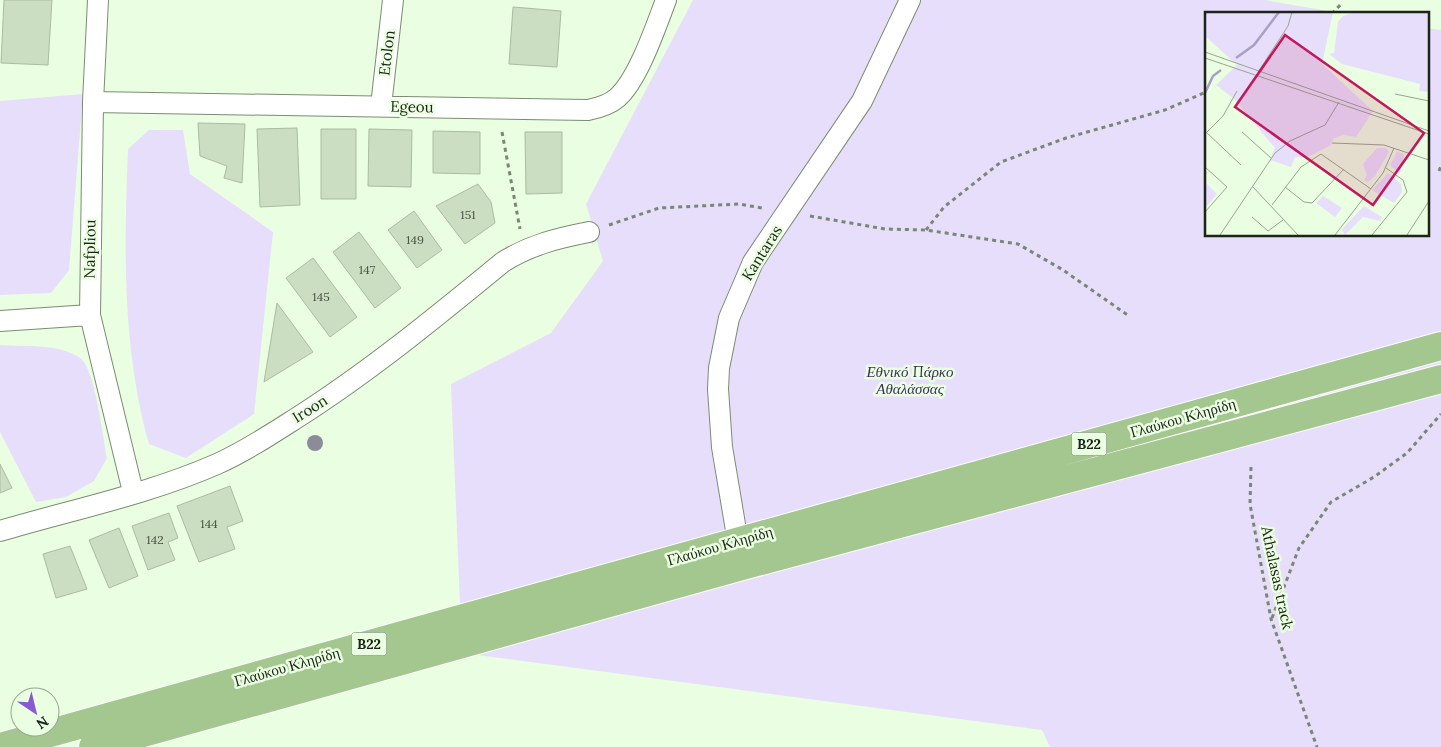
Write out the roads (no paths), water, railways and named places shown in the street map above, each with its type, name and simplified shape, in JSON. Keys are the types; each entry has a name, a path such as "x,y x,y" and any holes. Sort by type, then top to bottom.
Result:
{"main road":[{"name":"Γλαύκου Κληρίδη","path":"93,747 1441,346"},
{"name":"Γλαύκου Κληρίδη","path":"0,747 740,554 1441,379"}],"street":[{"name":"Nafpliou","path":"98,0 93,102 89,269 90,315 133,492"},
{"name":"Etolon","path":"381,106 393,0"},
{"name":"Egeou","path":"93,102 588,110 616,98 625,89 644,53 666,0"},
{"name":"Kantaras","path":"740,554 722,447 719,368 729,318 753,262 862,102 910,0"},
{"name":"Iroon","path":"0,531 183,478 218,464 286,425 347,386 503,262 540,243 589,232"},
{"path":"0,321 90,315"}],"park label":[{"name":"Εθνικό Πάρκο Αθαλάσσας","path":"910,380"}]}
